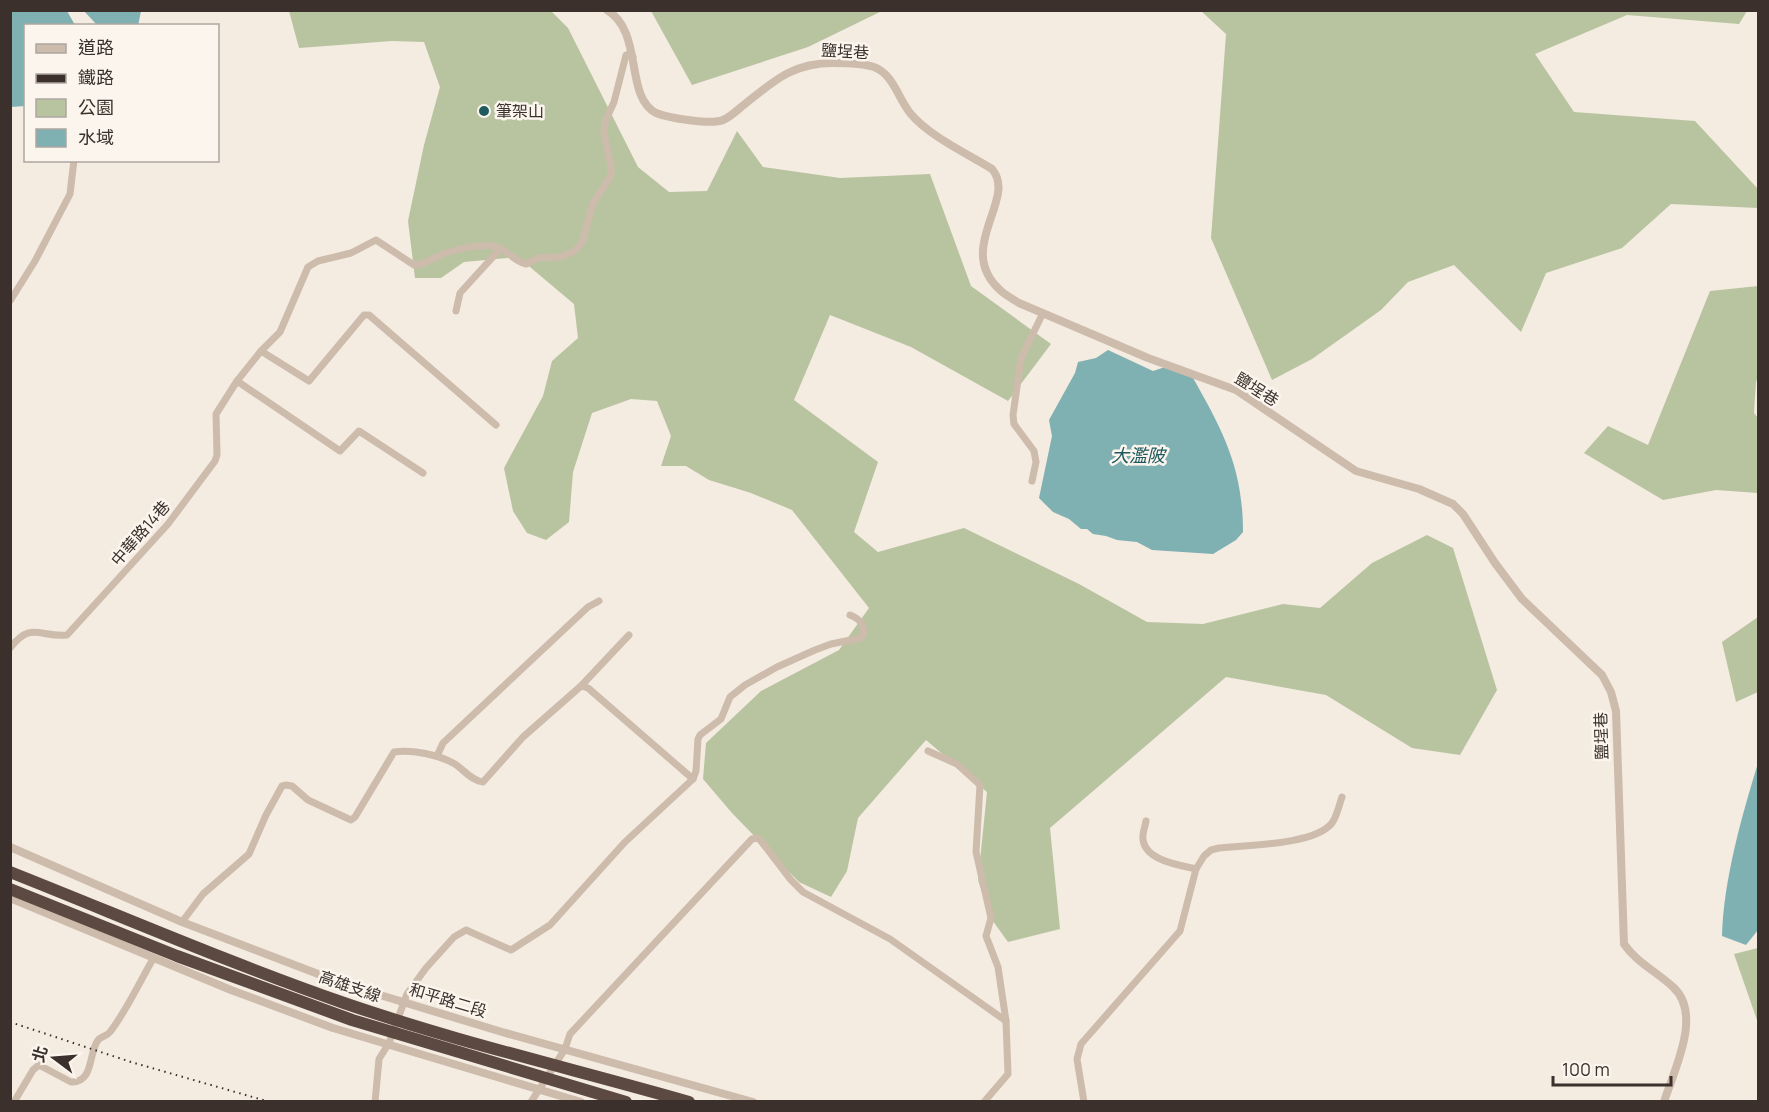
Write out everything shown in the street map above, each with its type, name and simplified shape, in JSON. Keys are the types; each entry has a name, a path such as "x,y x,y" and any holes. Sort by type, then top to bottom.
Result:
{"highway":[{"name":"高雄支線","path":"10,872 270,976 345,1003 489,1047 689,1101"},
{"name":"高雄支線","path":"10,889 177,956 352,1020 626,1101"}],"street":[{"name":"鹽埕巷","path":"608,10 620,20 633,57 639,92 650,108 665,115 711,122 724,119 777,78 799,66 841,63 868,65 883,72 905,107 919,122 992,169 997,175 999,184 995,207 982,246 982,258 1000,291 1019,303 1148,358 1236,390 1356,471 1419,489 1453,504 1463,514 1522,599 1602,675 1611,692 1616,711 1624,944 1630,954 1674,987 1681,995 1688,1017 1685,1035 1664,1101"},
{"path":"456,311 460,293 501,248 517,261 526,264 543,257 565,255 578,248 583,240 593,203 611,176 604,134 605,122 614,102 626,55 633,57"},
{"path":"10,301 35,261 70,194 74,162"},
{"name":"中華路14巷","path":"10,648 18,638 36,630 67,635 168,524 215,461 217,455 216,414 237,381 280,332 304,273 313,263 345,255 376,240 414,265 423,264 445,253 488,246 501,248"},
{"path":"1032,481 1036,462 1034,451 1014,424 1013,415 1021,358 1042,313"},
{"path":"261,351 309,381 364,315 369,315 496,425"},
{"path":"237,381 340,451 359,431 423,473"},
{"path":"437,756 443,743 588,607 598,601"},
{"path":"375,1101 378,1059 389,1043 407,994 426,968 454,937 466,930 511,950 550,925 625,842 693,779 696,771 698,739 721,719 730,697 745,685 777,667 831,644 861,638 862,622 859,618 850,615"},
{"path":"182,922 203,894 249,854 282,786 286,784 291,786 308,800 351,820 394,752 437,756 456,764 476,780 483,782 523,737 581,686 629,635"},
{"path":"581,686 588,688 693,779"},
{"path":"928,751 957,764 980,785 977,861 991,918 986,936 998,967 1006,1021 1008,1074 984,1101"},
{"path":"1084,1101 1077,1059 1081,1044 1180,931 1196,869 1204,856 1211,850 1302,839 1318,834 1331,824 1342,797"},
{"path":"1146,821 1143,839 1148,851 1166,861 1196,869"},
{"path":"531,1101 566,1049 570,1034 748,842 758,838 790,880 803,892 890,939 1006,1021"},
{"name":"和平路二段","path":"10,847 182,922 313,973 404,1003 753,1101"},
{"path":"10,898 153,959 333,1028 581,1101"},
{"path":"14,1101 33,1070 39,1065 71,1083 83,1078 92,1062 98,1041 111,1030 153,959"}],"green space":[{"path":"289,11 551,11 568,28 638,167 669,192 707,191 737,131 763,167 840,178 930,174 971,286 1051,344 1008,401 911,347 830,315 794,400 878,462 854,532 878,552 964,528 1079,584 1147,622 1203,624 1283,604 1320,608 1372,563 1427,535 1453,548 1497,690 1460,755 1412,748 1326,695 1226,677 1050,828 1060,929 1008,942 990,917 978,880 987,792 926,740 858,818 847,871 831,897 799,882 732,813 703,779 706,743 761,691 839,650 869,608 792,510 751,493 709,480 686,466 661,466 671,436 657,401 631,399 592,413 573,472 569,522 546,540 527,533 513,511 504,468 543,396 552,361 578,338 574,304 518,257 464,262 441,278 415,278 408,221 424,145 440,87 424,42 392,41 299,48"},
{"path":"651,11 882,11 808,47 692,85"},
{"path":"1201,11 1747,11 1739,24 1627,15 1535,54 1574,112 1695,121 1758,189 1758,208 1671,204 1622,248 1546,273 1521,332 1454,265 1408,282 1381,310 1312,359 1272,380 1211,238 1226,34"},
{"path":"1758,286 1758,377 1754,413 1758,418 1758,493 1716,490 1663,500 1584,453 1608,426 1648,445 1710,291"},
{"path":"1758,617 1758,692 1736,702 1722,642"},
{"path":"1758,948 1758,1023 1734,954"}],"water":[{"path":"11,10 67,11 74,24 24,24 24,106 11,107"},
{"path":"84,11 141,11 138,24 96,24"},
{"name":"大濫陂","path":"1108,350 1153,371 1165,367 1193,378 1213,415 1235,469 1242,509 1243,532 1236,540 1213,554 1152,550 1137,542 1093,534 1053,512 1039,498 1052,436 1049,420 1075,373 1078,362 1096,358"},
{"path":"1758,763 1758,930 1746,945 1722,936 1723,915 1734,849"}],"railway":[{"path":"10,1022 131,1062 270,1102"}],"place":[{"name":"筆架山","path":"484,111"}]}
